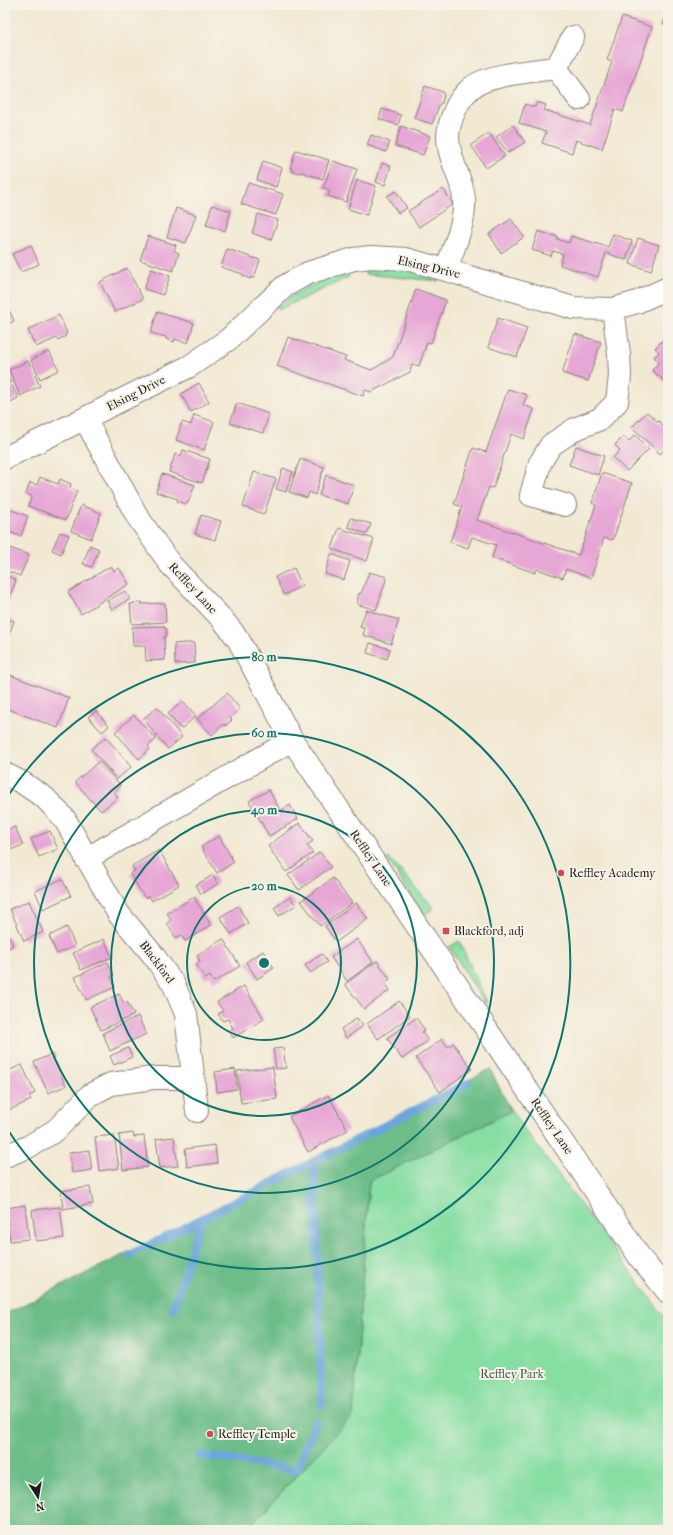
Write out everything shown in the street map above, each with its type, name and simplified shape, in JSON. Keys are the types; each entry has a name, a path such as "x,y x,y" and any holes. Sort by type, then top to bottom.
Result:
{"street":[{"path":"556,68 573,37"},
{"path":"556,68 579,99"},
{"path":"446,270 463,216 464,199 460,181 450,155 448,137 450,120 458,103 471,88 491,79 556,68"},
{"name":"Elsing Drive","path":"5,458 190,366 228,339 285,286 308,273 354,259 371,257 406,259 573,308 613,309 637,302 668,288"},
{"path":"565,506 531,495 540,462 551,445 575,428 600,419 616,402 620,376 619,354 613,309"},
{"name":"Reffley Lane","path":"85,419 137,516 170,564 223,620 238,639 292,740 641,1259 668,1292"},
{"path":"86,859 292,740"},
{"name":"Blackford","path":"5,774 24,783 45,798 64,818 118,913 154,956 174,985 186,1014 192,1078 197,1110"},
{"path":"5,1156 28,1147 56,1130 90,1095 111,1084 153,1078 192,1078"}],"green space":[{"path":"393,266 439,278 438,281 365,274 367,267"},
{"path":"345,271 349,277 278,310 276,307 309,286"},
{"path":"389,858 434,908 424,915 387,859"},
{"path":"459,941 487,1002 485,1003 449,947"},
{"path":"490,1069 511,1111 369,1181 353,1415 246,1530 5,1530 5,1314 381,1126"},
{"name":"Reffley Park","path":"511,1111 668,1322 668,1530 246,1530 353,1415 369,1181"}],"building":[{"path":"668,10 668,25 663,24"},
{"path":"622,17 652,27 623,112 615,109 602,149 576,140 572,153 542,143 546,132 519,123 525,104 535,107 537,102 546,105 544,110 590,125 612,62 607,60"},
{"path":"425,86 443,92 444,95 442,103 440,103 432,124 414,118"},
{"path":"382,109 401,115 398,125 379,119"},
{"path":"513,125 525,142 508,153 496,137"},
{"path":"401,126 430,136 423,155 395,146"},
{"path":"489,133 505,156 486,168 471,145"},
{"path":"371,135 390,142 386,152 367,145"},
{"path":"296,150 329,160 323,179 301,172 292,171 290,168"},
{"path":"263,161 282,168 276,187 257,180"},
{"path":"333,161 357,169 346,202 328,196 330,190 323,188"},
{"path":"382,163 391,166 385,185 376,182"},
{"path":"357,180 376,186 367,215 348,209"},
{"path":"248,183 283,194 276,215 241,204"},
{"path":"443,189 453,204 419,227 408,211"},
{"path":"396,191 407,208 398,213 387,196"},
{"path":"212,205 231,211 225,231 206,225"},
{"path":"176,208 196,215 186,243 167,237"},
{"path":"258,214 278,220 271,240 252,233"},
{"path":"511,219 524,237 501,253 489,234"},
{"path":"538,231 558,237 557,239 569,243 571,236 608,247 613,234 632,241 626,260 606,253 598,277 560,265 563,254 553,251 551,256 532,250"},
{"path":"148,236 176,245 174,251 179,253 173,271 140,260"},
{"path":"638,238 659,245 651,271 630,264"},
{"path":"31,245 39,264 21,272 12,254"},
{"path":"227,249 260,260 254,278 251,277 251,279 243,276 243,274 221,267"},
{"path":"127,268 143,299 115,312 100,282"},
{"path":"151,269 170,276 163,295 144,289"},
{"path":"416,289 446,300 431,343 427,342 419,366 412,364 410,372 371,392 365,390 363,396 277,366 288,337 346,357 344,360 371,370 377,367 393,357"},
{"path":"5,301 14,321 5,326"},
{"path":"157,312 194,323 188,343 175,339 174,342 166,339 166,337 151,333"},
{"path":"59,315 67,333 65,334 66,336 58,340 57,338 36,347 28,330"},
{"path":"498,318 527,328 517,357 488,347"},
{"path":"575,334 601,342 588,381 562,373"},
{"path":"668,335 668,382 666,383 652,370 659,362 654,357 659,352 655,348"},
{"path":"49,351 59,370 40,379 31,360"},
{"path":"28,361 40,386 20,396 9,370"},
{"path":"5,371 18,398 5,405"},
{"path":"199,383 209,402 191,412 181,394"},
{"path":"508,389 527,395 523,405 534,409 524,439 511,434 493,488 489,487 477,520 579,555 596,505 592,503 602,473 632,483 613,540 604,538 591,578 566,569 563,578 537,569 535,573 492,558 496,545 472,537 468,548 450,542 462,507 454,504 473,448 486,452"},
{"path":"237,403 269,414 263,433 230,423"},
{"path":"647,412 667,429 668,446 660,454 632,427"},
{"path":"194,415 214,422 204,450 176,440 182,422 191,425"},
{"path":"635,435 649,449 627,471 613,458 620,450 615,445 624,436 629,441"},
{"path":"576,446 604,456 598,475 569,465"},
{"path":"183,450 210,459 202,483 169,472 175,454 181,456"},
{"path":"300,459 324,467 315,495 309,492 307,498 289,492"},
{"path":"283,468 293,472 286,492 276,489"},
{"path":"254,472 276,479 264,514 243,507"},
{"path":"162,474 195,485 188,503 186,504 177,501 178,499 156,492"},
{"path":"326,475 354,485 348,504 319,495"},
{"path":"40,477 58,484 60,479 71,484 70,488 77,491 66,520 28,506 32,496 26,494 30,483 37,485"},
{"path":"81,505 101,513 91,539 71,531"},
{"path":"9,509 28,516 21,536 5,531 5,519"},
{"path":"201,515 221,521 215,540 195,534"},
{"path":"351,518 371,524 367,534 348,527"},
{"path":"339,528 374,539 367,561 332,549"},
{"path":"60,532 69,535 61,554 52,550"},
{"path":"90,545 99,549 92,567 83,564"},
{"path":"5,546 29,555 20,576 5,570"},
{"path":"331,554 350,561 344,580 325,574"},
{"path":"111,566 114,571 119,568 129,584 81,614 68,592"},
{"path":"294,568 302,586 284,595 275,577"},
{"path":"369,572 387,577 376,610 357,604 359,593 361,594"},
{"path":"5,575 16,580 5,610"},
{"path":"125,591 130,599 112,610 107,601"},
{"path":"142,602 142,604 165,603 166,622 132,624 130,604"},
{"path":"366,610 399,620 391,644 363,635 365,629 360,627"},
{"path":"5,618 14,621 7,640 5,639"},
{"path":"164,626 164,628 166,628 166,636 164,637 165,660 146,661 145,646 133,646 132,627"},
{"path":"194,643 195,663 175,664 174,644"},
{"path":"370,643 390,649 387,659 367,653"},
{"path":"5,673 69,698 58,728 5,708"},
{"path":"227,693 240,709 230,718 232,720 225,726 224,724 212,735 197,719"},
{"path":"183,701 196,716 181,729 168,714"},
{"path":"157,707 182,737 168,749 143,719"},
{"path":"96,711 109,726 102,732 88,717"},
{"path":"134,715 156,739 148,746 150,749 139,759 115,732"},
{"path":"106,737 131,767 117,779 91,749"},
{"path":"99,761 121,786 114,792 118,797 101,811 75,782"},
{"path":"269,790 280,811 290,805 298,819 269,836 249,801"},
{"path":"299,823 313,841 307,845 313,853 286,872 268,846"},
{"path":"15,827 23,845 5,852 5,831"},
{"path":"50,831 58,849 39,857 31,839"},
{"path":"219,836 234,862 217,873 201,847"},
{"path":"159,850 179,885 152,901 149,896 145,898 130,874 135,871 132,866"},
{"path":"320,852 331,867 299,890 288,875"},
{"path":"213,875 218,884 201,894 196,885"},
{"path":"333,878 352,903 320,926 301,901"},
{"path":"62,879 71,896 43,909 35,891"},
{"path":"194,897 211,925 185,941 181,935 176,938 167,923 171,920 167,913"},
{"path":"290,897 296,905 279,916 274,908"},
{"path":"29,901 43,932 24,941 10,909"},
{"path":"356,903 368,919 336,942 325,926"},
{"path":"238,906 248,923 231,934 220,917"},
{"path":"67,927 75,946 57,954 49,936"},
{"path":"9,936 13,946 5,950 5,938"},
{"path":"104,939 112,957 81,970 73,953"},
{"path":"223,939 240,966 214,982 210,976 205,979 196,964 200,961 197,955"},
{"path":"357,939 373,962 347,981 331,957"},
{"path":"263,951 274,968 257,979 246,962"},
{"path":"322,954 327,962 311,973 305,965"},
{"path":"377,961 390,979 385,983 390,990 364,1009 345,984"},
{"path":"108,962 114,975 111,977 115,987 86,1000 75,977"},
{"path":"244,986 264,1019 233,1038 229,1031 233,1028 228,1019 223,1021 218,1014 223,1011 217,1002"},
{"path":"119,994 124,1003 127,1002 134,1015 101,1030 90,1007"},
{"path":"399,1001 410,1016 378,1039 367,1024"},
{"path":"138,1016 146,1034 110,1051 103,1033"},
{"path":"357,1018 363,1026 346,1038 341,1029"},
{"path":"416,1018 425,1030 422,1032 428,1041 402,1059 387,1038"},
{"path":"442,1039 448,1047 453,1043 472,1069 440,1092 416,1058"},
{"path":"128,1048 132,1057 114,1065 110,1056"},
{"path":"283,1048 286,1068 276,1069 273,1049"},
{"path":"52,1054 66,1086 48,1093 34,1062"},
{"path":"22,1065 35,1093 29,1096 31,1100 5,1112 5,1072"},
{"path":"273,1067 277,1099 241,1103 237,1071"},
{"path":"235,1069 237,1089 217,1092 215,1072"},
{"path":"328,1095 348,1130 308,1152 289,1117"},
{"path":"133,1133 134,1137 144,1136 148,1167 123,1170 119,1135"},
{"path":"114,1135 119,1168 99,1171 95,1137"},
{"path":"174,1137 178,1166 160,1168 156,1139"},
{"path":"215,1145 217,1163 187,1167 185,1149"},
{"path":"89,1150 92,1170 72,1173 69,1153"},
{"path":"90,1187 93,1204 63,1209 61,1191"},
{"path":"25,1205 29,1239 10,1241 6,1208"},
{"path":"60,1207 64,1238 36,1241 32,1210"}],"waterway":[{"path":"173,1309 201,1219 468,1083"},
{"path":"314,1161 322,1405"},
{"path":"129,1255 201,1219"},
{"path":"200,1455 296,1470 316,1422"}],"place":[{"name":"Reffley Academy","path":"561,873"},
{"name":"Blackford, adj","path":"446,931"},
{"name":"Reffley Temple","path":"210,1434"}]}
